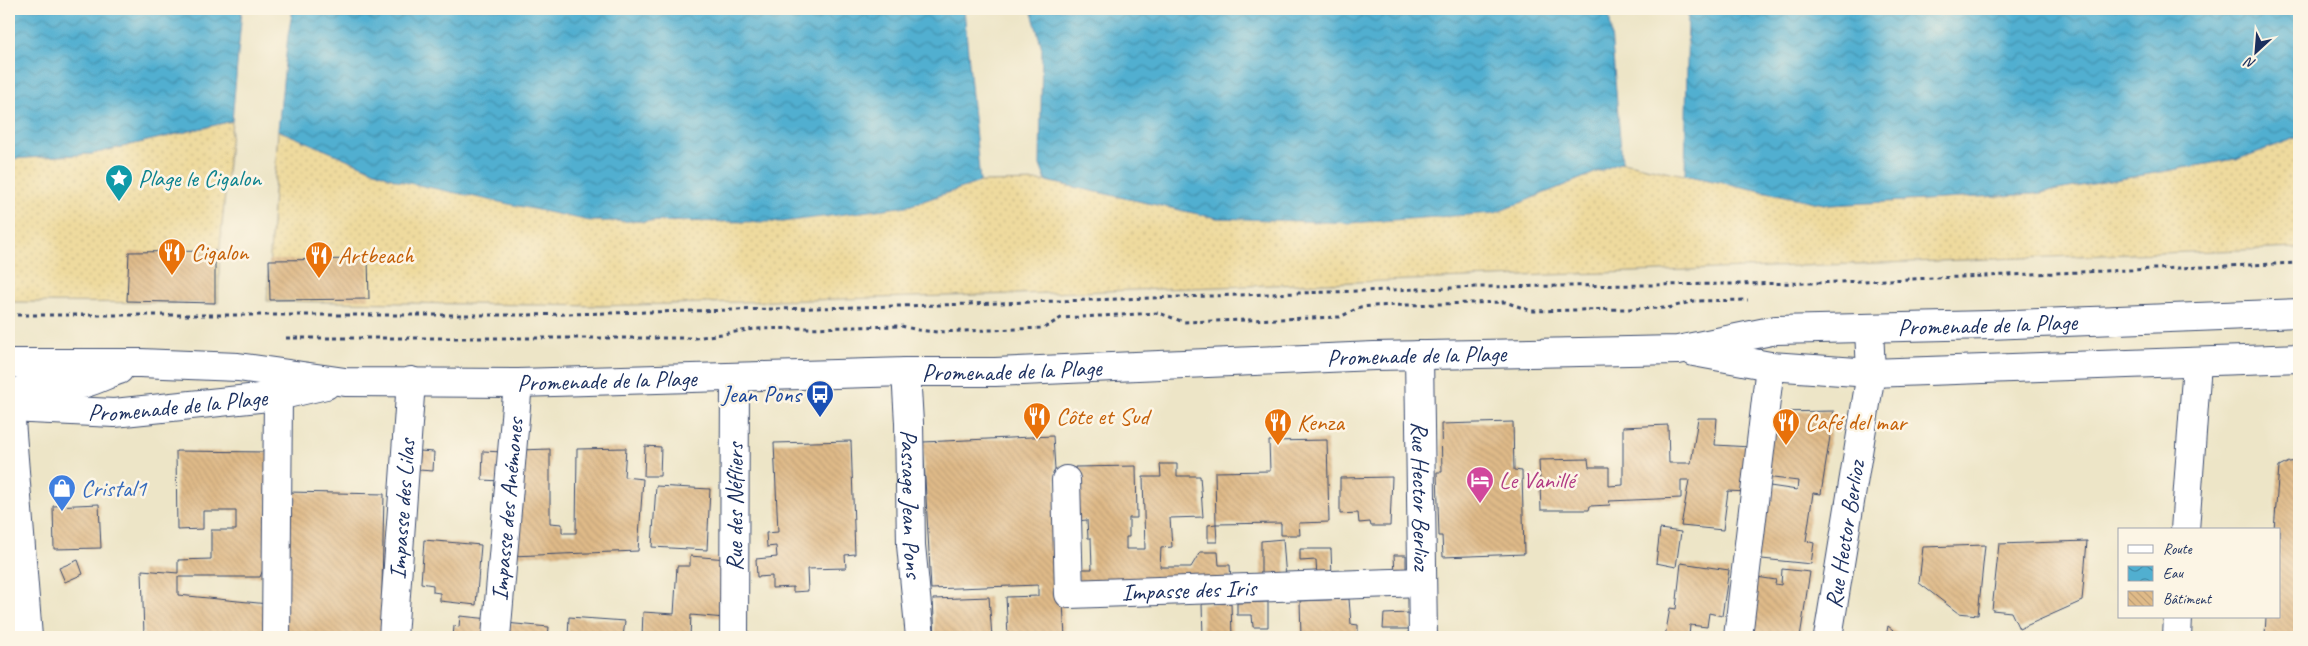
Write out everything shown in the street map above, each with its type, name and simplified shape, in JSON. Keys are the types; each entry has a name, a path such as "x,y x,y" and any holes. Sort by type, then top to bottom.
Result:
{"main road":[{"name":"Promenade de la Plage","path":"9,363 140,363 238,367 345,382 518,383 906,372 995,372 1419,355 1678,350 1776,330 1868,329 2299,313"},
{"name":"Rue Hector Berlioz","path":"1828,637 1871,373 1868,329"},
{"name":"Promenade de la Plage","path":"1678,350 1770,366 1871,373 2299,358"},
{"name":"Rue Hector Berlioz","path":"1419,355 1423,637"},
{"path":"28,637 10,408 17,395 25,387 44,384 82,384 140,363"},
{"path":"2184,528 2197,363"},
{"path":"1738,637 1770,366"},
{"name":"Passage Jean Pons","path":"906,372 909,423 911,545 920,637"},
{"name":"Rue des Néfliers","path":"734,637 735,377"},
{"name":"Promenade de la Plage","path":"10,408 114,412 278,396 345,382"},
{"name":"Impasse des Lilas","path":"393,637 410,382"},
{"name":"Impasse des Anémones","path":"496,637 518,383"},
{"path":"276,637 278,396"},
{"name":"Impasse des Iris","path":"1066,480 1069,594 1422,582"},
{"path":"2177,637 2178,618"}],"path":[{"path":"9,314 546,314 949,305 1480,287 1814,283 2299,263"},
{"path":"278,338 695,338 755,329 901,326 937,332 1044,328 1061,318 1159,313 1184,322 1340,317 1360,307 1373,306 1505,302 1532,311 1668,308 1694,301 1750,300"}],"sand":[{"name":"Plage le Cigalon","path":"232,121 220,246 218,303 9,302 9,159 92,154"},
{"path":"278,130 399,181 908,206 980,182 1046,181 1217,218 1495,213 1622,162 1829,205 2034,194 2241,158 2299,137 2299,248 1050,293 601,306 267,301"}],"water":[{"path":"9,9 242,9 232,121 92,154 9,159"},
{"path":"293,9 964,9 980,182 908,206 782,222 590,221 399,181 278,130 288,35"},
{"path":"1031,9 1609,9 1622,162 1495,213 1351,223 1217,218 1046,181 1040,165 1042,48"},
{"path":"1688,9 2299,9 2299,137 2241,158 2034,194 1829,205 1685,175"}],"building":[{"name":"Cigalon","path":"215,251 215,303 127,301 129,252"},
{"name":"Artbeach","path":"368,259 369,299 270,300 269,260"},
{"path":"1834,411 1821,494 1813,493 1806,541 1814,543 1811,564 1752,558 1763,485 1797,490 1798,481 1765,477 1774,412"},
{"path":"1698,418 1717,418 1715,445 1751,447 1747,492 1728,491 1723,530 1681,526 1689,480 1681,480 1681,498 1609,501 1610,505 1590,506 1589,510 1541,510 1539,460 1588,459 1589,467 1609,467 1609,486 1623,485 1623,427 1668,425 1669,463 1691,463"},
{"name":"Le Vanillé","path":"1513,422 1514,470 1522,471 1524,554 1443,557 1442,536 1439,536 1437,472 1442,472 1441,424"},
{"path":"1053,436 1065,637 1008,637 1006,597 1038,596 1038,585 931,589 923,442"},
{"path":"1327,440 1329,522 1299,523 1300,535 1281,535 1281,523 1216,524 1215,472 1270,471 1269,441"},
{"path":"851,441 855,554 845,555 846,568 807,569 808,591 793,592 793,587 772,588 772,576 757,577 756,559 777,557 776,546 767,547 766,533 778,532 774,443"},
{"path":"645,446 661,447 660,476 644,476"},
{"path":"626,448 624,477 643,479 638,551 511,556 520,450 550,449 550,523 562,524 562,533 576,533 577,449"},
{"path":"176,451 268,452 267,560 260,577 178,577 178,595 268,604 268,637 144,636 142,570 178,573 178,560 211,559 211,530 236,530 236,511 203,511 203,529 177,530"},
{"path":"420,451 434,452 433,471 419,470"},
{"path":"483,451 503,452 501,481 482,480"},
{"path":"2299,461 2299,637 2265,635 2266,618 2280,618 2280,528 2274,528 2279,467 2289,462"},
{"path":"1160,464 1177,464 1177,476 1200,476 1203,517 1170,518 1172,547 1161,548 1160,567 1191,567 1200,552 1218,552 1219,565 1230,565 1231,581 1078,584 1078,569 1092,569 1091,538 1088,538 1087,520 1076,521 1075,467 1136,466 1137,518 1129,518 1129,537 1126,537 1126,549 1145,549 1143,477 1161,477"},
{"path":"1392,477 1390,526 1371,526 1370,522 1359,523 1358,513 1340,514 1340,478"},
{"path":"656,486 710,489 707,550 652,547"},
{"path":"288,492 384,494 381,637 284,637"},
{"path":"99,504 101,548 54,549 53,506"},
{"path":"1216,524 1217,542 1208,542 1208,525"},
{"path":"1660,529 1681,532 1676,567 1656,563"},
{"path":"1283,539 1286,579 1261,580 1261,541"},
{"path":"424,540 481,545 476,605 440,601 440,593 433,592 433,585 421,583"},
{"path":"2087,541 2082,601 2019,629 2011,612 1992,610 1999,544"},
{"path":"1985,545 1978,615 1958,613 1919,583 1923,547"},
{"path":"1300,549 1331,549 1332,578 1317,579 1316,560 1300,561"},
{"path":"1394,555 1406,555 1406,576 1395,576"},
{"path":"690,556 727,559 725,618 691,615 690,637 642,637 643,612 674,614 677,566 690,566"},
{"path":"78,560 83,574 65,582 59,568"},
{"path":"1681,563 1729,570 1722,616 1709,613 1707,627 1690,625 1689,637 1665,637 1670,608 1676,609"},
{"path":"1782,569 1810,572 1800,637 1741,637 1750,576 1776,580 1775,584 1781,585"},
{"path":"989,597 992,637 935,637 933,599"},
{"path":"1349,599 1351,624 1358,625 1358,637 1301,637 1300,601"},
{"path":"1268,602 1268,627 1253,627 1252,615 1237,615 1237,603"},
{"path":"1231,603 1232,637 1203,637 1202,604"},
{"path":"1409,613 1410,629 1383,629 1384,614"},
{"path":"460,616 490,619 488,637 453,637 454,626 459,627"},
{"path":"569,617 625,621 623,637 568,637"},
{"path":"505,623 549,627 548,637 504,637"},
{"path":"1888,626 1902,637 1886,637"}],"place":[{"name":"Plage le Cigalon","path":"119,202"},
{"name":"Cigalon","path":"172,276"},
{"name":"Artbeach","path":"319,279"},
{"name":"Jean Pons","path":"820,418"},
{"name":"Côte et Sud","path":"1037,440"},
{"name":"Kenza","path":"1278,446"},
{"name":"Café del mar","path":"1786,446"},
{"name":"Le Vanillé","path":"1480,504"},
{"name":"Cristal1","path":"62,512"}]}
